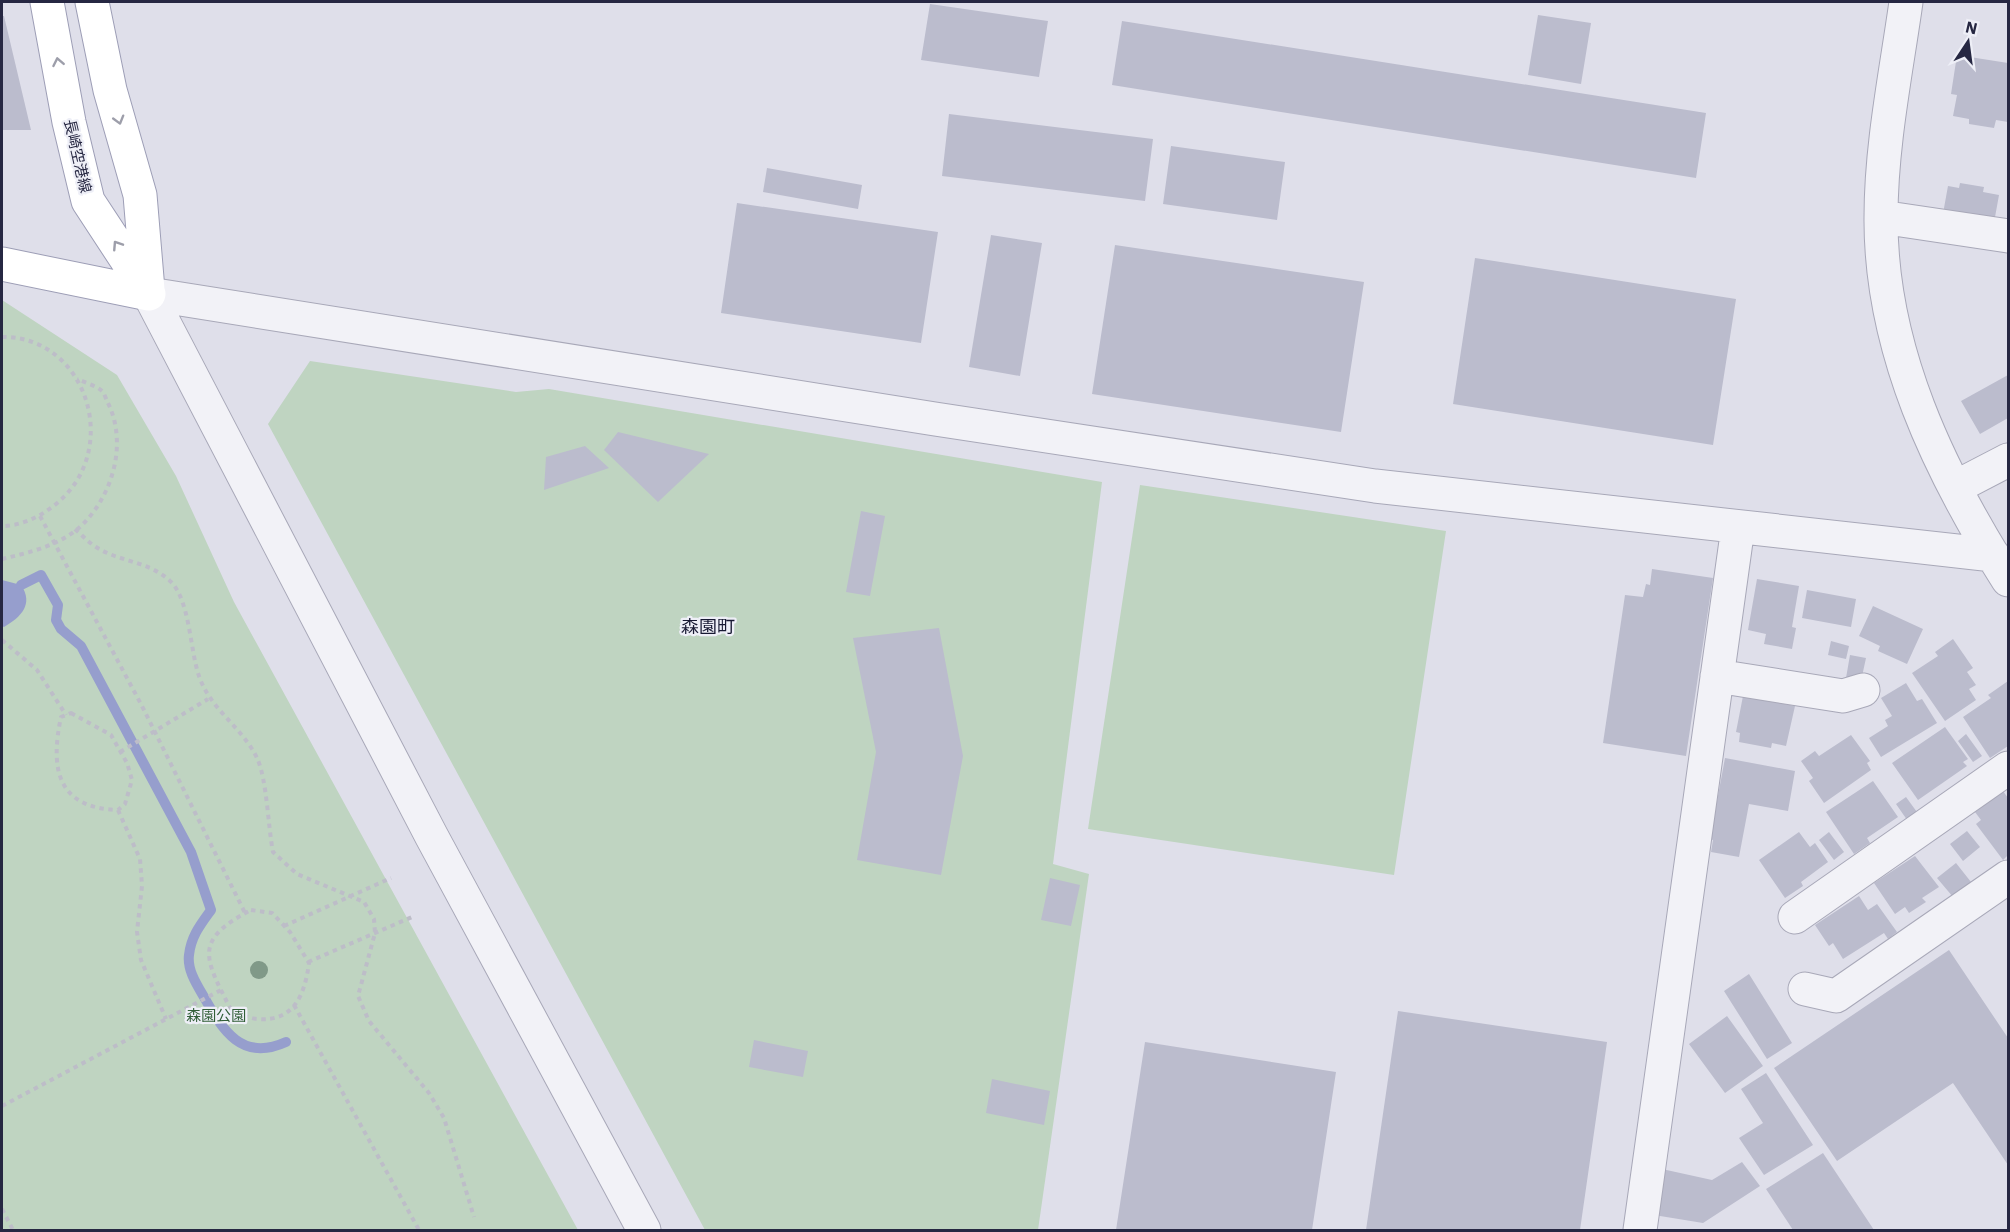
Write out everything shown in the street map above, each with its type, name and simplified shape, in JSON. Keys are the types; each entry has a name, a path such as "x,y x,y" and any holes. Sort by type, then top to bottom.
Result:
{"main road":[{"name":"長崎空港線","path":"47,2 69,122 88,201 149,294"},
{"path":"2,264 149,294 140,195 110,90 92,2"}],"street":[{"path":"1906,2 1885,149 1881,218 1886,297 1902,363 1928,434 2001,568"},
{"path":"1881,218 2008,236"},
{"path":"149,294 935,419 1375,486 1738,527 2001,568"},
{"path":"149,294 432,837 644,1230"},
{"path":"1956,487 2008,460"},
{"path":"1640,1230 1738,527"},
{"path":"1717,676 1843,696 1863,690"},
{"path":"1795,917 2008,768"},
{"path":"1805,989 1836,996 2008,877"}],"path":[{"path":"2,337 39,346 64,363 82,388 92,416 92,446 83,475 65,498 40,516 2,526"},
{"path":"2,559 55,543 84,523 104,495 114,468 119,440 117,421 102,390 75,378"},
{"path":"40,516 154,730 245,913"},
{"path":"75,529 96,548 149,567 172,582 182,600 198,675 208,699 240,734 257,758 264,787 273,852 297,874 364,902 374,919 375,933 358,996 369,1021 429,1093 444,1118 474,1217"},
{"path":"2,640 37,670 66,715"},
{"path":"120,752 208,699"},
{"path":"71,713 111,735 120,752 132,780 125,804 118,810 97,809 78,802 61,782 56,757 61,717 71,713"},
{"path":"118,810 140,859 142,886 137,932 141,960 165,1019"},
{"path":"284,926 391,878"},
{"path":"251,910 272,913 284,926 308,962 307,980 301,1000 281,1017 257,1020 231,1010 208,963 211,939 226,923 245,913 251,910"},
{"path":"308,962 412,917"},
{"path":"2,1106 220,991"},
{"path":"294,1005 419,1230"},
{"path":"2,1209 13,1230"}],"green space":[{"name":"森園公園","path":"2,300 117,375 176,476 234,602 578,1230 2,1230"},
{"path":"310,361 516,392 549,389 1102,482 1053,864 1089,874 1038,1230 705,1230 268,424"},
{"path":"1140,485 1446,531 1394,875 1088,829"}],"water":[{"path":"2,580 21,585 26,598 24,609 16,619 4,627 2,626"}],"building":[{"path":"930,4 1048,21 1039,77 921,60"},
{"path":"1538,15 1591,23 1581,84 1528,75"},
{"path":"2,16 4,16 31,130 2,130"},
{"path":"1122,21 1706,113 1696,178 1112,85"},
{"path":"1957,55 2008,63 2008,122 1996,120 1994,128 1969,124 1969,119 1953,116 1957,95 1951,94"},
{"path":"949,114 1153,139 1145,201 942,176"},
{"path":"1171,146 1285,162 1277,220 1163,204"},
{"path":"767,168 862,185 858,209 763,192"},
{"path":"1960,183 1984,187 1983,192 1999,195 1993,228 1942,219 1948,186 1959,188"},
{"path":"737,203 938,232 921,343 721,313"},
{"path":"991,235 1042,243 1020,376 969,367"},
{"path":"1115,245 1364,282 1341,432 1092,394"},
{"path":"1475,258 1736,299 1713,445 1453,404"},
{"path":"2008,375 2008,418 1980,434 1961,401"},
{"path":"618,432 709,454 658,502 604,450"},
{"path":"585,446 609,468 544,490 546,457"},
{"path":"861,511 885,516 870,596 846,592"},
{"path":"1652,569 1713,578 1686,756 1603,743 1625,595 1643,597 1646,584 1650,585"},
{"path":"1757,579 1799,586 1792,627 1796,628 1792,649 1764,644 1766,634 1748,630"},
{"path":"1807,590 1856,599 1851,627 1802,618"},
{"path":"1873,606 1923,629 1907,664 1878,651 1880,646 1859,636"},
{"path":"939,628 963,756 941,875 857,860 876,752 853,638"},
{"path":"1953,639 1973,668 1967,672 1976,685 1969,689 1976,700 1945,721 1912,673 1938,656 1935,652"},
{"path":"1831,641 1849,646 1846,659 1828,655"},
{"path":"1850,655 1866,658 1861,681 1846,678"},
{"path":"2008,681 2008,746 1990,758 1963,717 1991,698 1988,695"},
{"path":"1906,683 1917,701 1922,699 1937,723 1881,757 1869,738 1888,726 1885,720 1892,716 1881,698"},
{"path":"1743,696 1795,706 1786,746 1772,743 1771,748 1739,742 1740,733 1736,732"},
{"path":"1945,727 1968,759 1963,762 1967,766 1918,800 1892,763"},
{"path":"1966,734 1982,756 1973,762 1958,741"},
{"path":"1851,735 1870,761 1867,763 1871,770 1824,803 1809,781 1813,778 1801,761 1815,751 1819,756"},
{"path":"1725,758 1795,771 1788,811 1749,804 1739,857 1711,852 1713,840 1710,839"},
{"path":"1873,781 1898,817 1867,838 1870,843 1854,854 1826,812"},
{"path":"2003,791 2008,798 2008,855 2003,860 1976,824 1981,820 1975,812"},
{"path":"1906,797 1922,819 1912,827 1896,804"},
{"path":"1967,831 1980,847 1963,861 1950,844"},
{"path":"1799,832 1810,847 1815,843 1828,862 1801,882 1803,886 1785,898 1759,860"},
{"path":"1829,832 1844,852 1834,860 1819,840"},
{"path":"1915,856 1939,887 1922,898 1926,902 1909,913 1905,907 1895,914 1874,883"},
{"path":"1956,863 1971,882 1953,897 1937,878"},
{"path":"1050,878 1080,885 1071,926 1041,920"},
{"path":"1859,896 1868,910 1877,904 1897,932 1888,939 1884,933 1843,959 1833,943 1829,946 1815,925"},
{"path":"1949,950 2008,1038 2008,1165 1953,1083 1837,1161 1774,1068"},
{"path":"1749,974 1792,1043 1767,1059 1724,991"},
{"path":"1398,1011 1607,1042 1580,1230 1366,1230"},
{"path":"1727,1016 1763,1066 1725,1093 1689,1044"},
{"path":"754,1040 808,1051 803,1077 749,1067"},
{"path":"1145,1042 1336,1072 1312,1230 1116,1230"},
{"path":"1766,1073 1813,1145 1764,1175 1739,1138 1763,1123 1741,1089"},
{"path":"992,1079 1050,1091 1044,1125 986,1113"},
{"path":"1823,1153 1874,1230 1793,1230 1766,1189"},
{"path":"1742,1162 1760,1186 1703,1223 1654,1215 1662,1169 1712,1180"}],"waterway":[{"path":"21,585 41,575 58,605 56,620 61,629 81,646 191,852 211,910 194,936 189,961 193,977 211,1010 227,1031 246,1046 271,1047 286,1042"}],"district":[{"name":"森園町","path":"708,626"}]}
